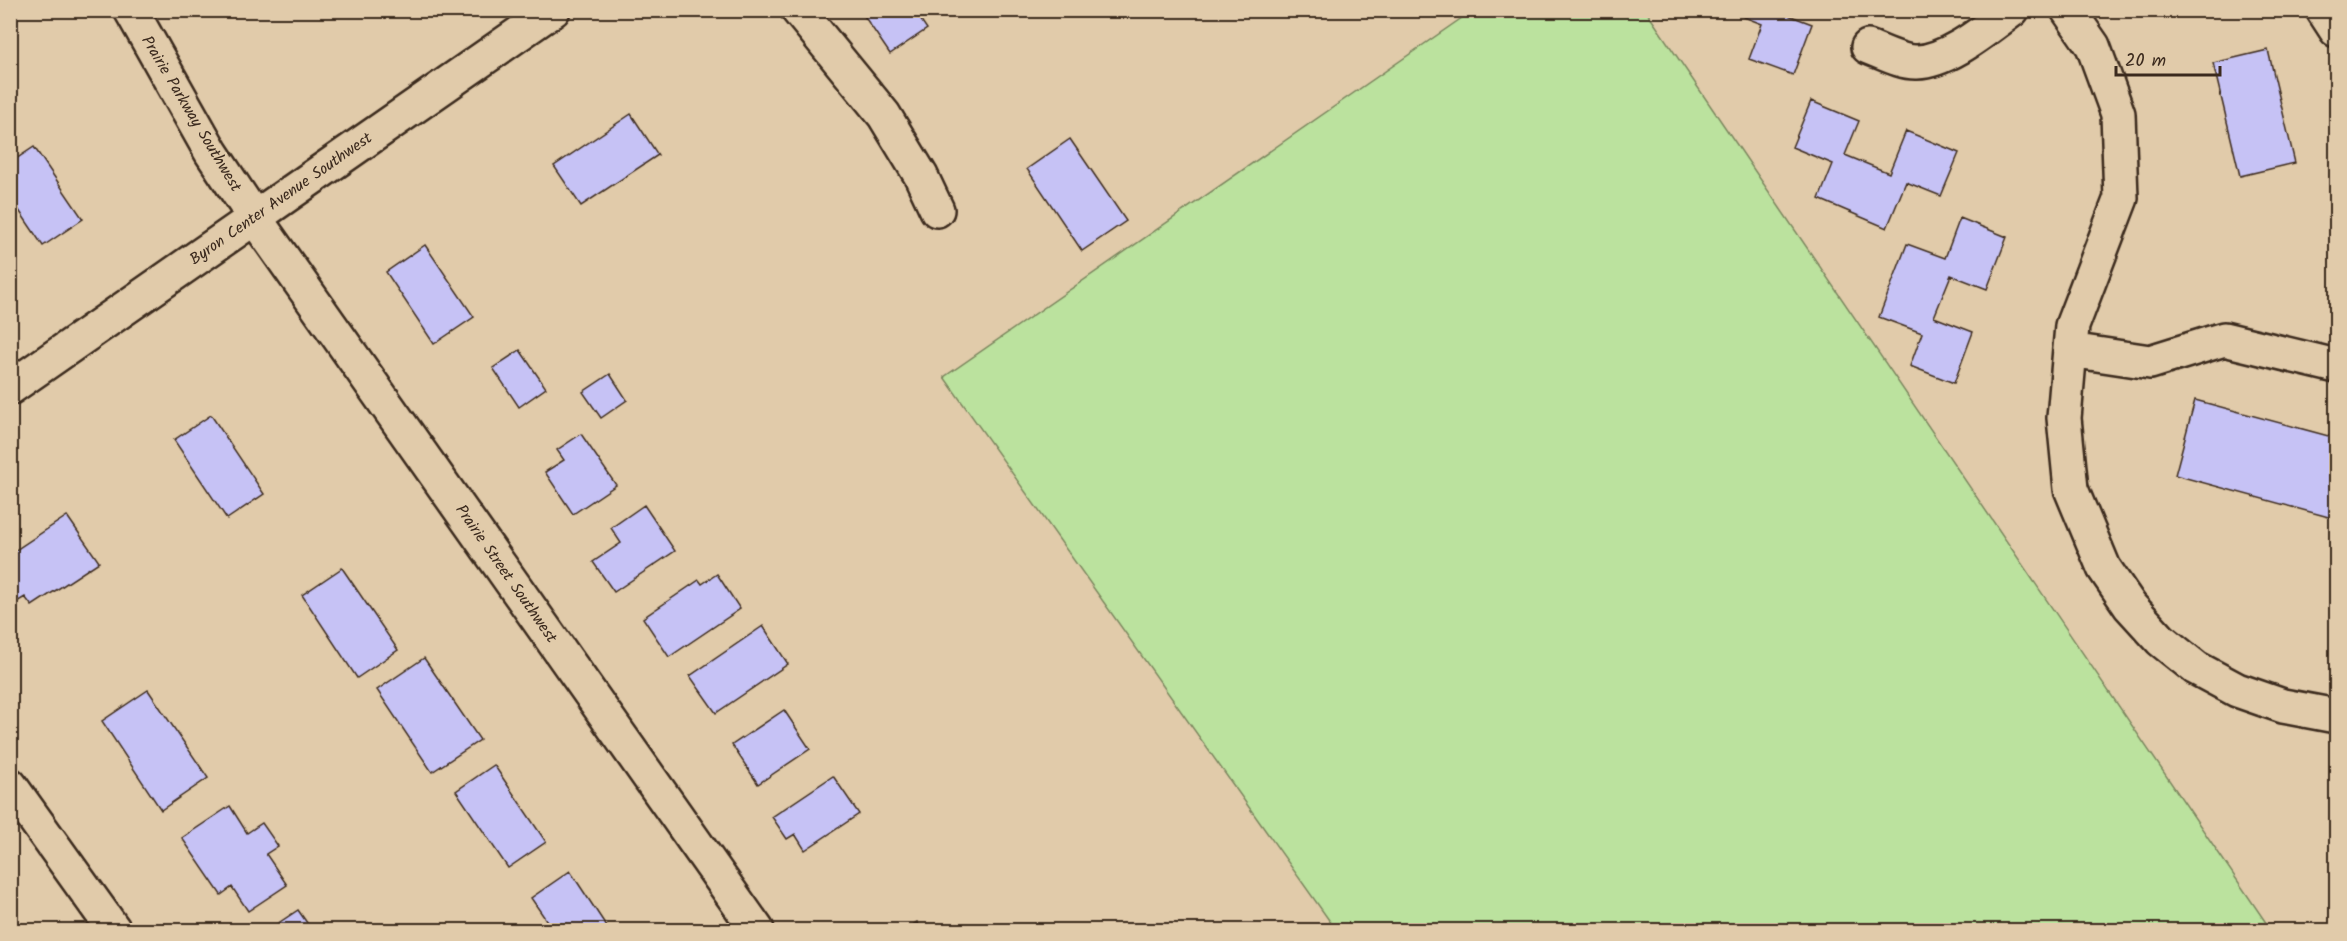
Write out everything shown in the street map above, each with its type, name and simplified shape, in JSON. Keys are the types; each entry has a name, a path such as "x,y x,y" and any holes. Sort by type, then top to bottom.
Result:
{"street":[{"name":"Prairie Parkway Southwest","path":"131,10 211,152 254,217"},
{"name":"Byron Center Avenue Southwest","path":"10,388 553,10"},
{"path":"798,10 884,115 921,176 937,210"},
{"path":"1868,47 1916,63 1933,59 1951,52 2012,10"},
{"path":"2068,10 2093,46 2118,114 2121,198 2072,326 2064,418 2071,489 2104,568 2130,606 2161,640 2196,668 2226,684 2283,706 2337,716"},
{"path":"2323,10 2337,30"},
{"name":"Prairie Street Southwest","path":"254,217 757,930"},
{"path":"2070,350 2150,362 2224,339 2337,366"},
{"path":"10,785 114,930"}],"green space":[{"path":"1472,11 1646,11 2271,930 1336,930 944,377"}],"building":[{"path":"860,10 914,10 927,29 890,54"},
{"path":"1726,10 1775,10 1812,24 1793,75 1749,59 1762,24"},
{"path":"2268,50 2295,163 2240,176 2213,63"},
{"path":"1811,101 1859,121 1845,155 1889,173 1906,131 1959,153 1941,196 1906,182 1887,228 1819,199 1833,164 1792,147"},
{"path":"631,114 658,155 581,206 554,166"},
{"path":"1070,139 1126,221 1082,251 1027,169"},
{"path":"34,147 83,219 43,246 10,197 10,163"},
{"path":"1960,218 2007,237 1987,289 1951,275 1934,317 1973,332 1954,383 1910,366 1922,333 1879,317 1907,244 1945,258"},
{"path":"425,245 474,317 434,344 386,272"},
{"path":"520,350 546,388 519,407 493,368"},
{"path":"610,374 627,400 601,418 583,392"},
{"path":"2195,400 2336,438 2336,519 2175,475"},
{"path":"211,415 264,494 227,519 174,440"},
{"path":"581,434 616,485 573,514 545,472 564,460 557,450"},
{"path":"644,505 675,551 614,592 593,562 621,543 611,528"},
{"path":"67,516 99,562 32,606 25,597 10,606 10,554"},
{"path":"342,568 398,650 357,678 302,595"},
{"path":"717,574 740,609 669,657 643,618 699,580 702,584"},
{"path":"763,626 788,664 716,713 690,676"},
{"path":"424,658 480,740 432,772 377,690"},
{"path":"148,690 208,778 161,810 102,721"},
{"path":"784,710 810,749 758,784 732,745"},
{"path":"494,765 546,842 508,868 456,791"},
{"path":"833,776 859,814 805,850 795,834 787,839 772,817"},
{"path":"230,806 247,833 262,823 278,846 266,854 287,885 248,911 232,887 221,895 182,838"},
{"path":"570,871 609,930 553,930 531,898"},
{"path":"298,910 312,930 268,930"},
{"path":"917,922 923,930 904,930"}]}
